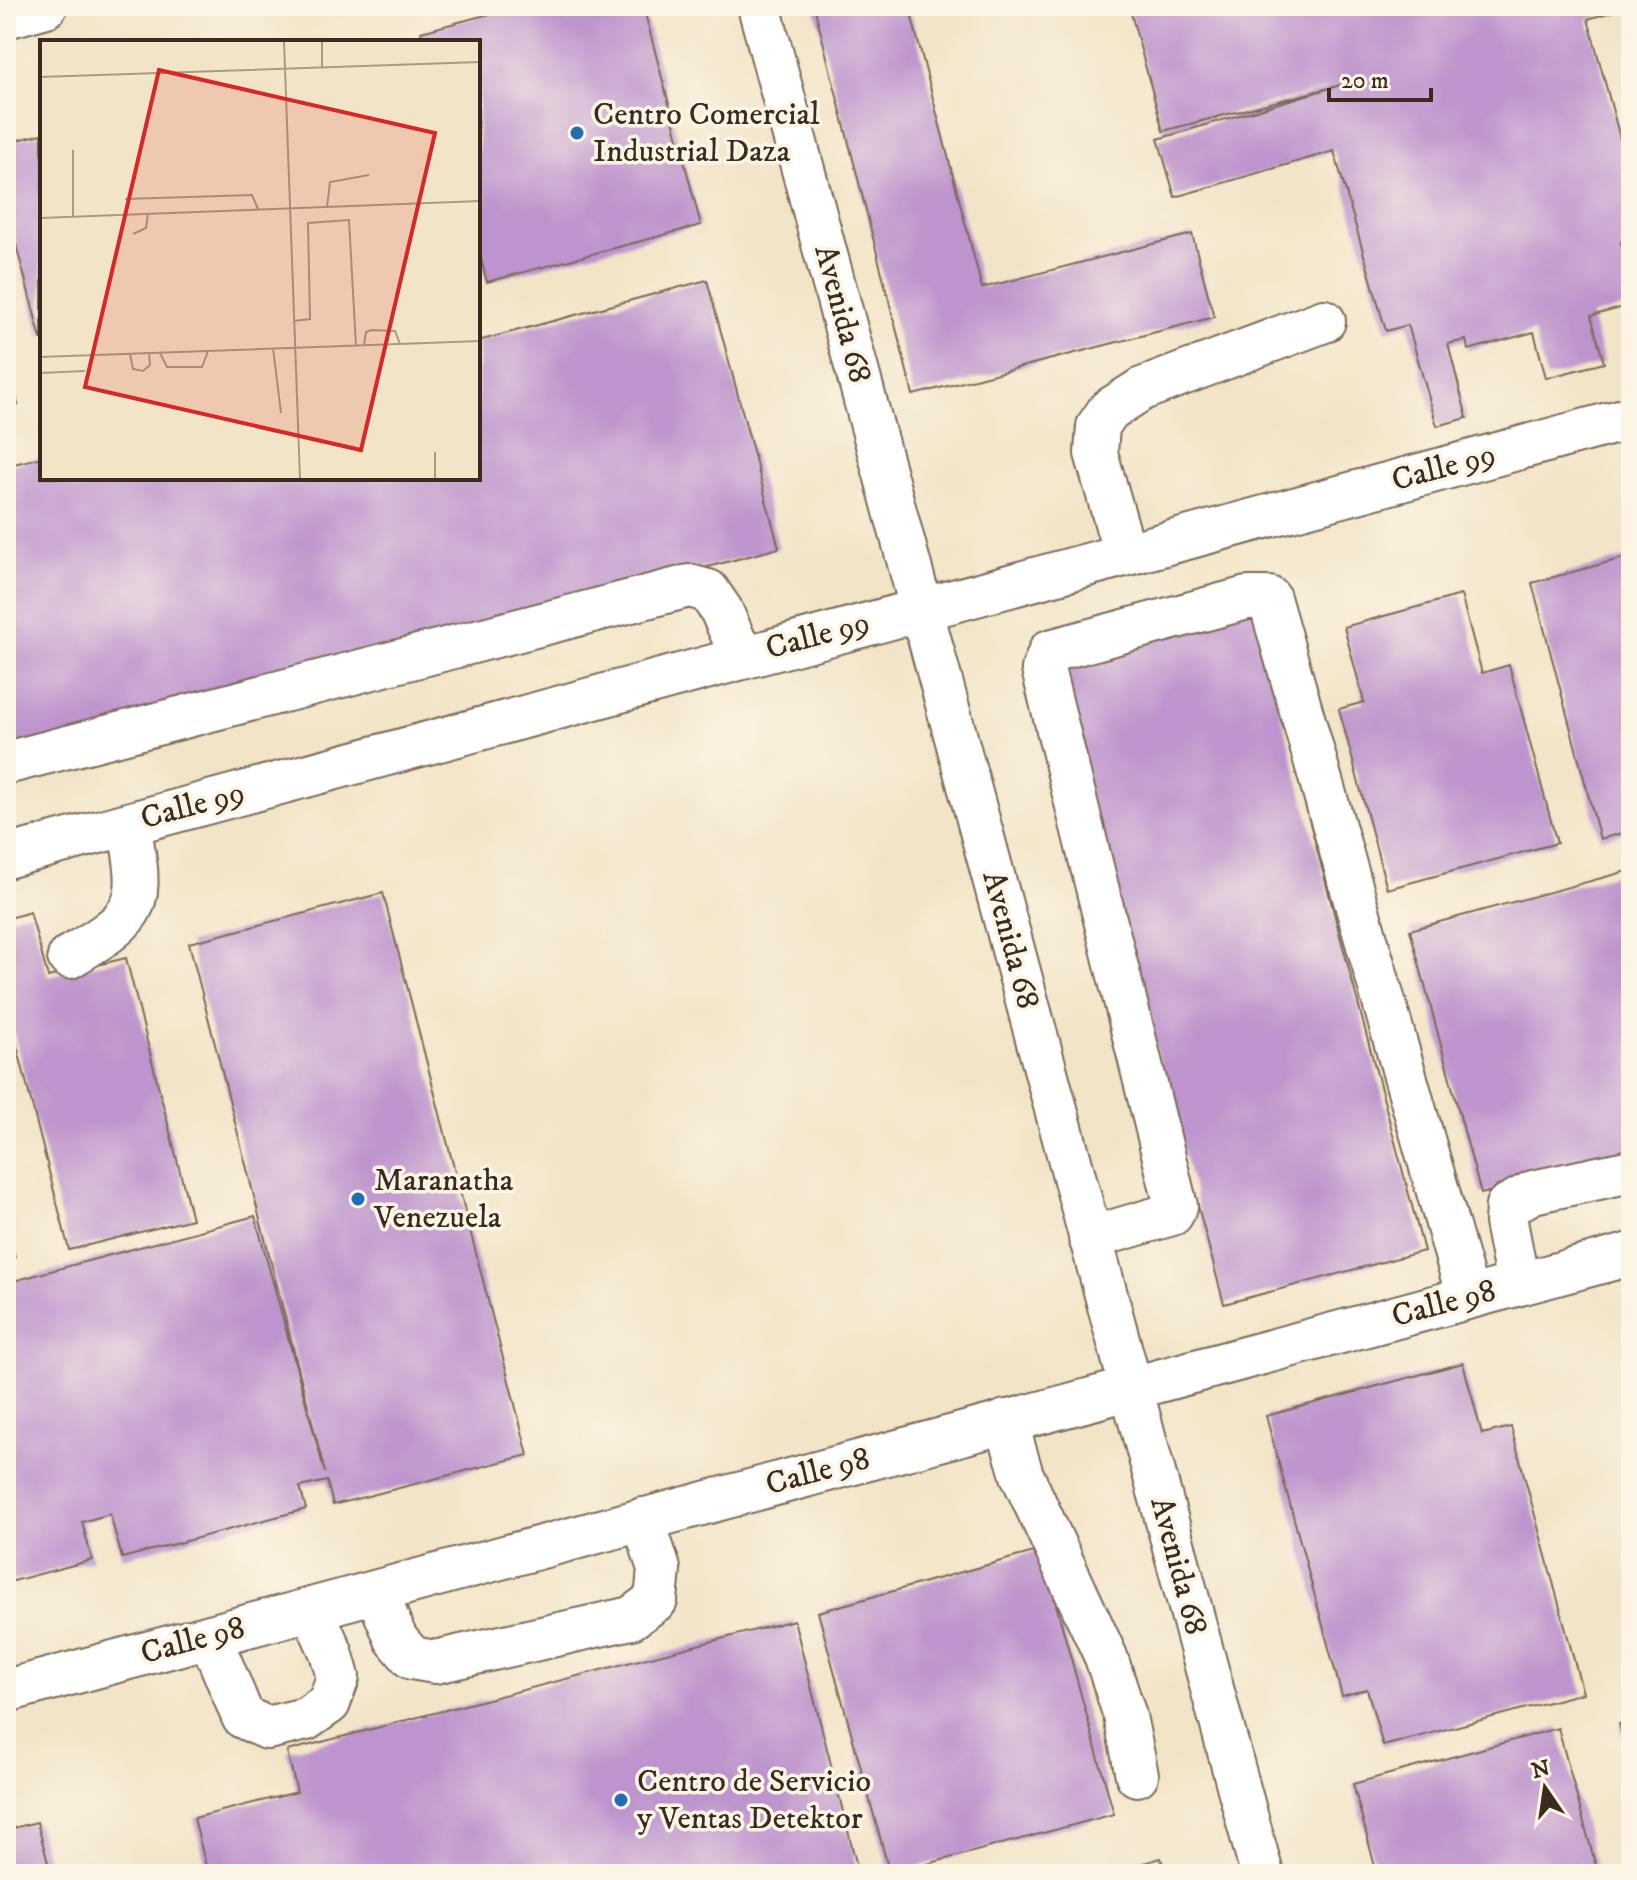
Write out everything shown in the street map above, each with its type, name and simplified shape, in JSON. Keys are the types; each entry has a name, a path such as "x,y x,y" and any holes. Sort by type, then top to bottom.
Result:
{"street":[{"path":"6,17 46,6"},
{"name":"Avenida 68","path":"759,6 1262,1874"},
{"path":"1125,554 1096,453 1098,426 1109,410 1142,389 1324,321"},
{"name":"Calle 99","path":"6,857 1631,418"},
{"path":"6,763 689,586 708,591 721,610 742,657"},
{"path":"1090,1238 1172,1214 1176,1206 1043,669 1050,651 1247,598 1269,598 1468,1297"},
{"path":"69,957 109,934 133,908 138,874 129,824"},
{"path":"1518,1284 1506,1222 1507,1206 1533,1192 1631,1171"},
{"name":"Calle 98","path":"6,1691 1631,1254"},
{"path":"1006,1421 1022,1475 1106,1657 1125,1716 1137,1775"},
{"path":"377,1593 396,1639 412,1658 435,1662 631,1618 656,1600 659,1569 643,1519"},
{"path":"210,1637 243,1717 267,1728 306,1719 329,1703 338,1677 331,1652 312,1610"}],"building":[{"name":"Centro Comercial Industrial Daza","path":"520,6 643,6 701,225 487,282 480,256 480,40 423,40 421,32"},
{"path":"814,6 909,6 982,288 1192,234 1214,317 913,395"},
{"path":"1129,6 1631,6 1588,19 1631,179 1631,239 1621,242 1631,280 1631,305 1591,316 1604,363 1546,378 1534,332 1468,350 1466,340 1448,344 1467,418 1437,426 1408,325 1386,331 1334,151 1175,197 1158,139 1344,84 1163,131"},
{"path":"40,134 40,335 6,207 6,143"},
{"path":"707,280 779,548 6,754 6,466 40,458 40,480 480,480 480,340"},
{"path":"6,365 18,405 6,408"},
{"path":"1631,556 1631,831 1600,839 1532,583"},
{"path":"1461,595 1482,673 1509,665 1557,843 1387,889 1339,709 1364,702 1344,627"},
{"path":"1252,605 1424,1251 1224,1304 1052,658"},
{"path":"1631,870 1631,1154 1481,1194 1410,930"},
{"path":"383,893 528,1455 333,1505 327,1481 300,1487 306,1509 122,1558 110,1514 82,1522 92,1560 6,1583 6,1283 255,1216 325,1473 189,943"},
{"path":"30,912 48,977 126,958 192,1219 69,1250 6,1003 6,919"},
{"path":"6,1230 15,1257 6,1259"},
{"path":"1463,1363 1482,1434 1511,1427 1583,1693 1383,1746 1367,1689 1342,1696 1266,1416"},
{"path":"1041,1550 1114,1814 890,1874 818,1612"},
{"name":"Centro de Servicio y Ventas Detektor","path":"794,1620 859,1874 208,1874 194,1818 297,1792 287,1751"},
{"path":"1631,1721 1631,1765 1630,1765 1619,1724"},
{"path":"1558,1728 1598,1874 1377,1874 1353,1784"},
{"path":"37,1822 51,1874 6,1874 6,1830"},
{"path":"1161,1858 1166,1874 1108,1874 1108,1873"}],"place":[{"name":"Centro Comercial Industrial Daza","path":"577,133"},
{"name":"Maranatha Venezuela","path":"358,1199"},
{"name":"Centro de Servicio y Ventas Detektor","path":"621,1800"}]}
